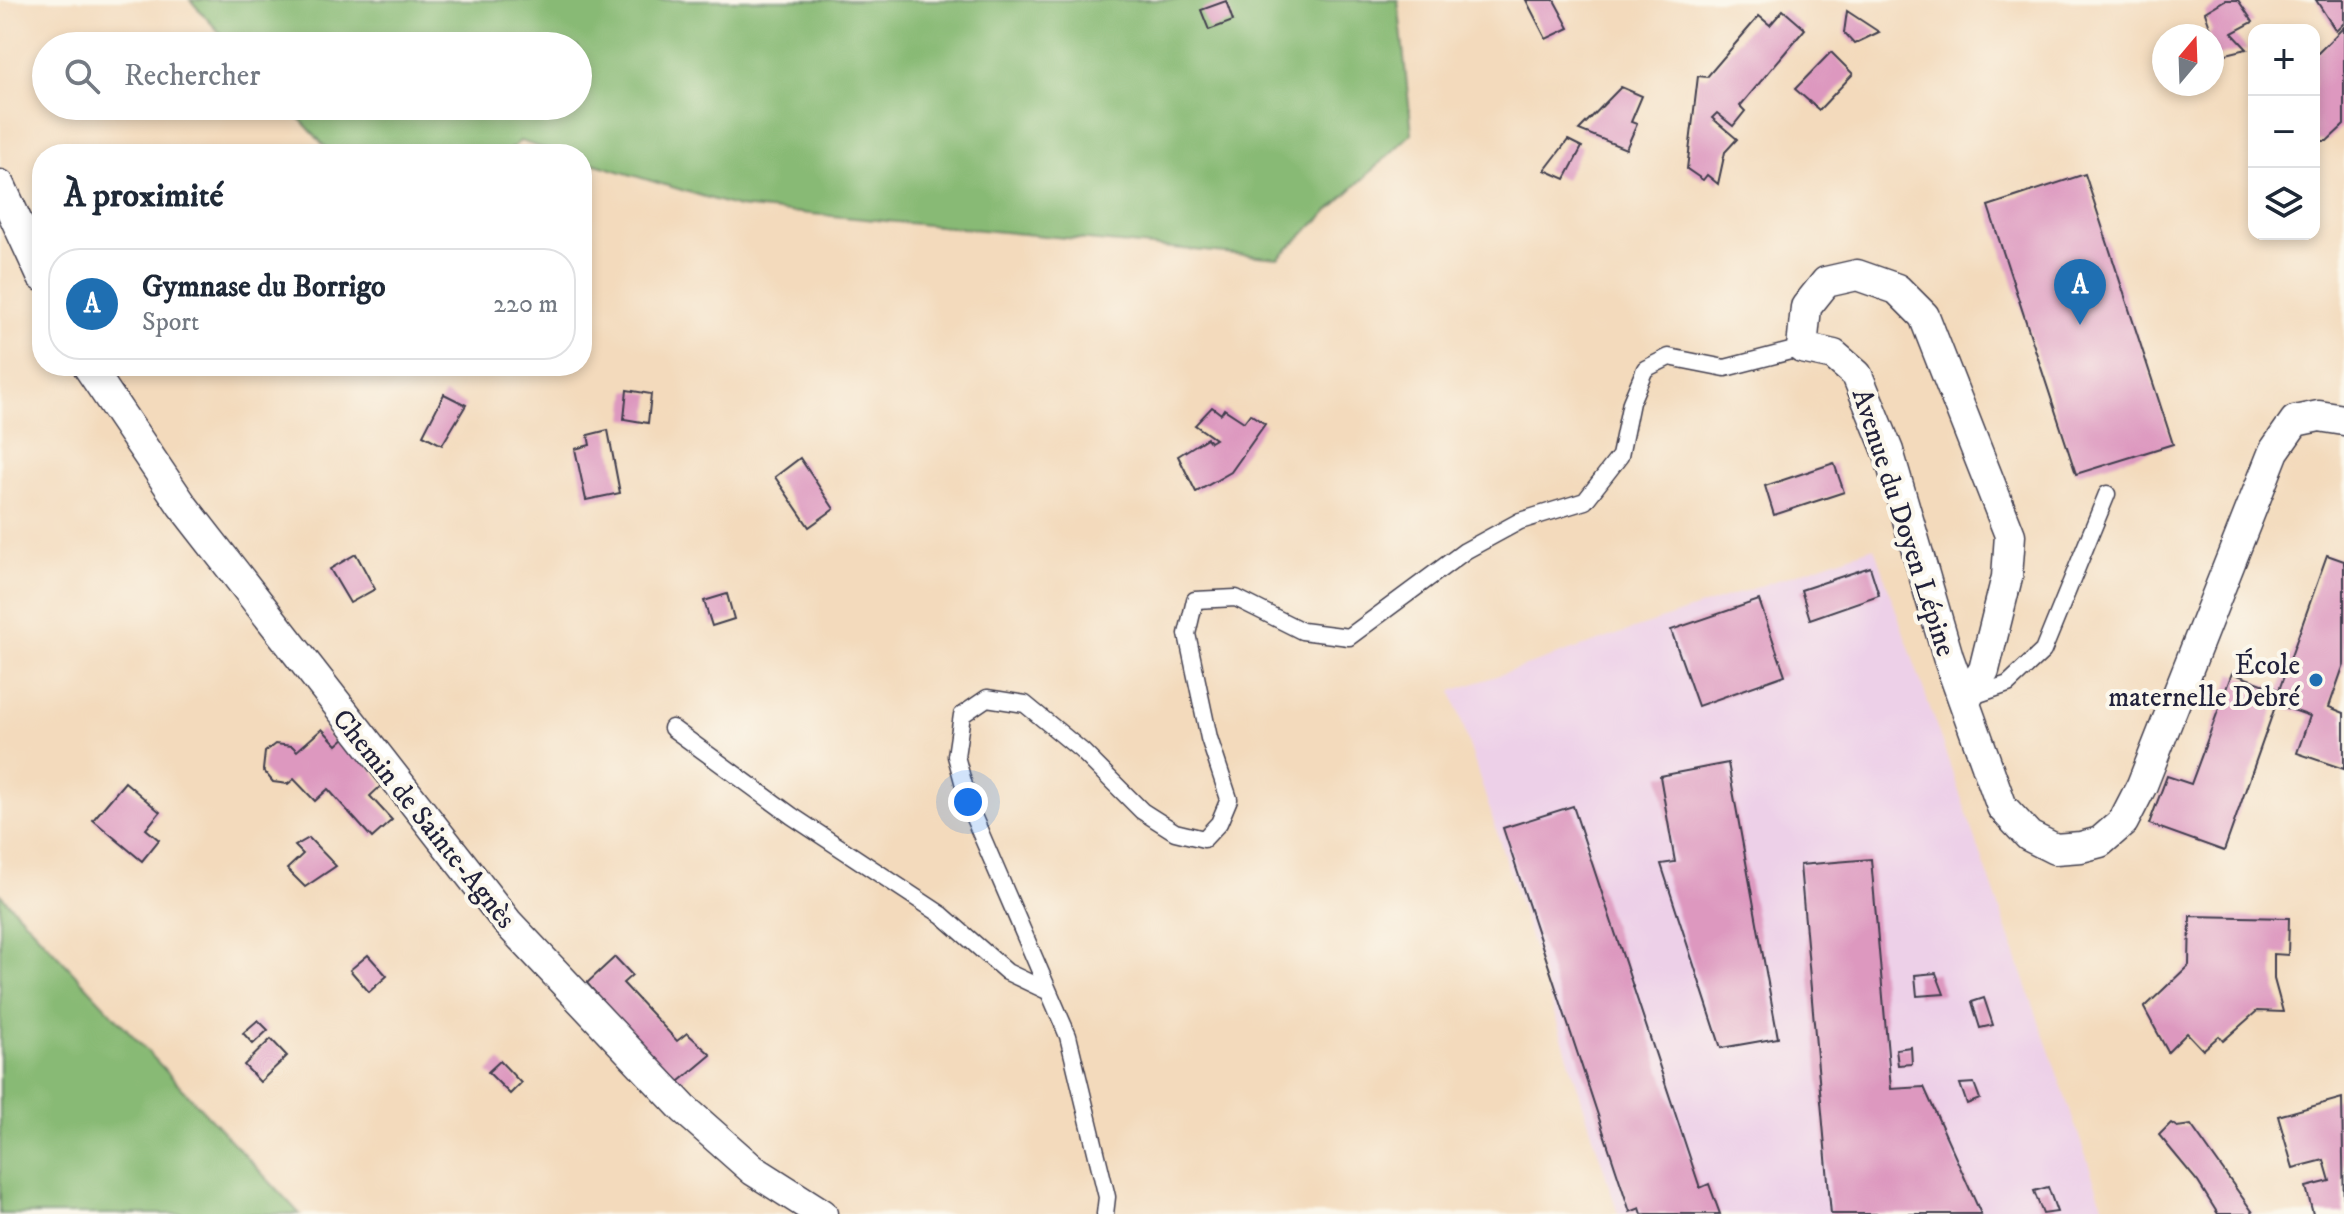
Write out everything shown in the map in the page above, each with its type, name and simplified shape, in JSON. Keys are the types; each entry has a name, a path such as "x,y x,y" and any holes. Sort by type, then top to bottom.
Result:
{"street":[{"path":"0,185 32,254"},
{"name":"Avenue du Doyen Lépine","path":"1966,699 1984,670 2007,577 2010,535 1924,316 1897,289 1857,275 1826,282 1806,307 1802,348 1834,355 1857,375 1888,451 1948,657 1966,699 2002,807 2029,836 2055,849 2100,842 2123,822 2142,785 2274,451 2295,421 2319,416 2344,420"},
{"name":"Chemin de Sainte-Agnès","path":"95,376 182,505 507,922 684,1109 753,1170 822,1214"}],"lane":[{"path":"1105,1214 1107,1197 1068,1036 1045,990 971,811 956,756 962,715 987,698 1025,704 1082,751 1142,811 1175,832 1204,839 1219,823 1229,799 1209,738 1187,634 1195,600 1236,598 1302,631 1349,637 1465,551 1520,521 1585,501 1620,456 1631,402 1645,369 1669,357 1725,368 1802,348"},
{"path":"1966,699 2008,684 2043,651 2107,494"},
{"path":"672,728 792,816 942,915 1007,972 1045,990"}],"shaded area":[{"path":"1874,547 2106,1214 1618,1214 1452,691"}],"green space":[{"path":"190,0 1398,0 1412,133 1278,258 738,207 592,163 592,144 530,144 520,141 517,144 323,144 301,120 592,120 592,32 219,32"},
{"path":"0,894 300,1214 0,1214"}],"building":[{"path":"1526,0 1554,0 1569,28 1546,39"},
{"path":"2225,0 2238,0 2253,22 2232,33 2247,49 2224,55 2224,24 2209,24 2205,12"},
{"path":"2316,0 2344,0 2344,23 2336,31"},
{"path":"1226,1 1233,21 1209,30 1201,10"},
{"path":"1783,10 1805,29 1740,106 1745,111 1733,126 1717,113 1712,118 1737,139 1725,152 1718,184 1707,175 1703,180 1687,169 1698,76 1707,77 1759,16 1770,25"},
{"path":"1847,11 1879,32 1854,44 1844,33"},
{"path":"2344,27 2344,125 2327,141 2320,141 2320,51"},
{"path":"1831,52 1853,74 1819,110 1795,89"},
{"path":"1621,87 1642,96 1631,122 1637,124 1626,149 1579,130"},
{"path":"1568,140 1582,147 1565,179 1545,170"},
{"path":"2085,174 2173,444 2076,474 1988,206"},
{"path":"627,390 651,394 648,423 624,419"},
{"path":"444,394 466,405 442,445 423,435"},
{"path":"1212,407 1221,414 1224,409 1244,422 1250,414 1265,424 1231,472 1196,492 1178,456 1207,438 1210,442 1215,439 1195,425"},
{"path":"608,430 620,493 586,500 575,449 590,445 588,435"},
{"path":"800,458 834,509 809,527 775,477"},
{"path":"1834,463 1844,492 1774,515 1765,486"},
{"path":"356,554 375,589 350,603 330,569"},
{"path":"2327,555 2344,561 2344,664 2329,707 2344,713 2344,769 2297,753 2310,716 2276,704 2224,851 2149,824 2167,776 2191,784 2232,673 2279,690"},
{"path":"1870,567 1879,595 1810,619 1801,590"},
{"path":"727,594 734,619 712,626 704,601"},
{"path":"1759,600 1785,675 1698,706 1671,630"},
{"path":"322,729 337,745 347,736 383,784 370,796 392,820 372,838 328,789 315,801 294,779 288,784 273,782 263,770 265,752 275,744 292,746 297,751"},
{"path":"1728,763 1778,1038 1721,1048 1661,864 1675,862 1660,776"},
{"path":"125,782 160,812 146,829 159,840 142,861 93,820"},
{"path":"1573,806 1700,1188 1709,1184 1720,1214 1642,1214 1640,1208 1630,1212 1503,828"},
{"path":"309,838 336,866 305,887 287,869 303,854 295,846"},
{"path":"1871,859 1891,1089 1924,1087 1981,1214 1831,1214 1800,865"},
{"path":"2190,916 2289,918 2288,955 2274,954 2274,979 2283,1012 2257,1011 2223,1041 2219,1036 2203,1050 2187,1033 2168,1052 2144,1008 2189,965"},
{"path":"368,955 387,976 369,992 350,970"},
{"path":"615,957 632,975 623,983 677,1041 687,1033 711,1055 674,1086 587,983"},
{"path":"1936,973 1944,994 1917,996 1915,975"},
{"path":"1984,998 1993,1025 1980,1028 1972,1002"},
{"path":"258,1020 268,1030 253,1044 243,1033"},
{"path":"271,1039 287,1056 260,1082 244,1065"},
{"path":"1911,1047 1912,1064 1898,1065 1896,1049"},
{"path":"500,1061 521,1083 510,1094 488,1072"},
{"path":"1974,1083 1980,1099 1967,1104 1960,1084"},
{"path":"2342,1098 2344,1214 2313,1214 2306,1187 2330,1181 2324,1160 2293,1168 2278,1116"},
{"path":"2171,1123 2177,1127 2191,1125 2254,1214 2218,1214 2198,1182 2159,1135"},
{"path":"2048,1187 2057,1212 2043,1214 2034,1191"}],"place":[{"name":"Gymnase du Borrigo","path":"2080,325"},
{"name":"École maternelle Debré","path":"2316,680"}]}
